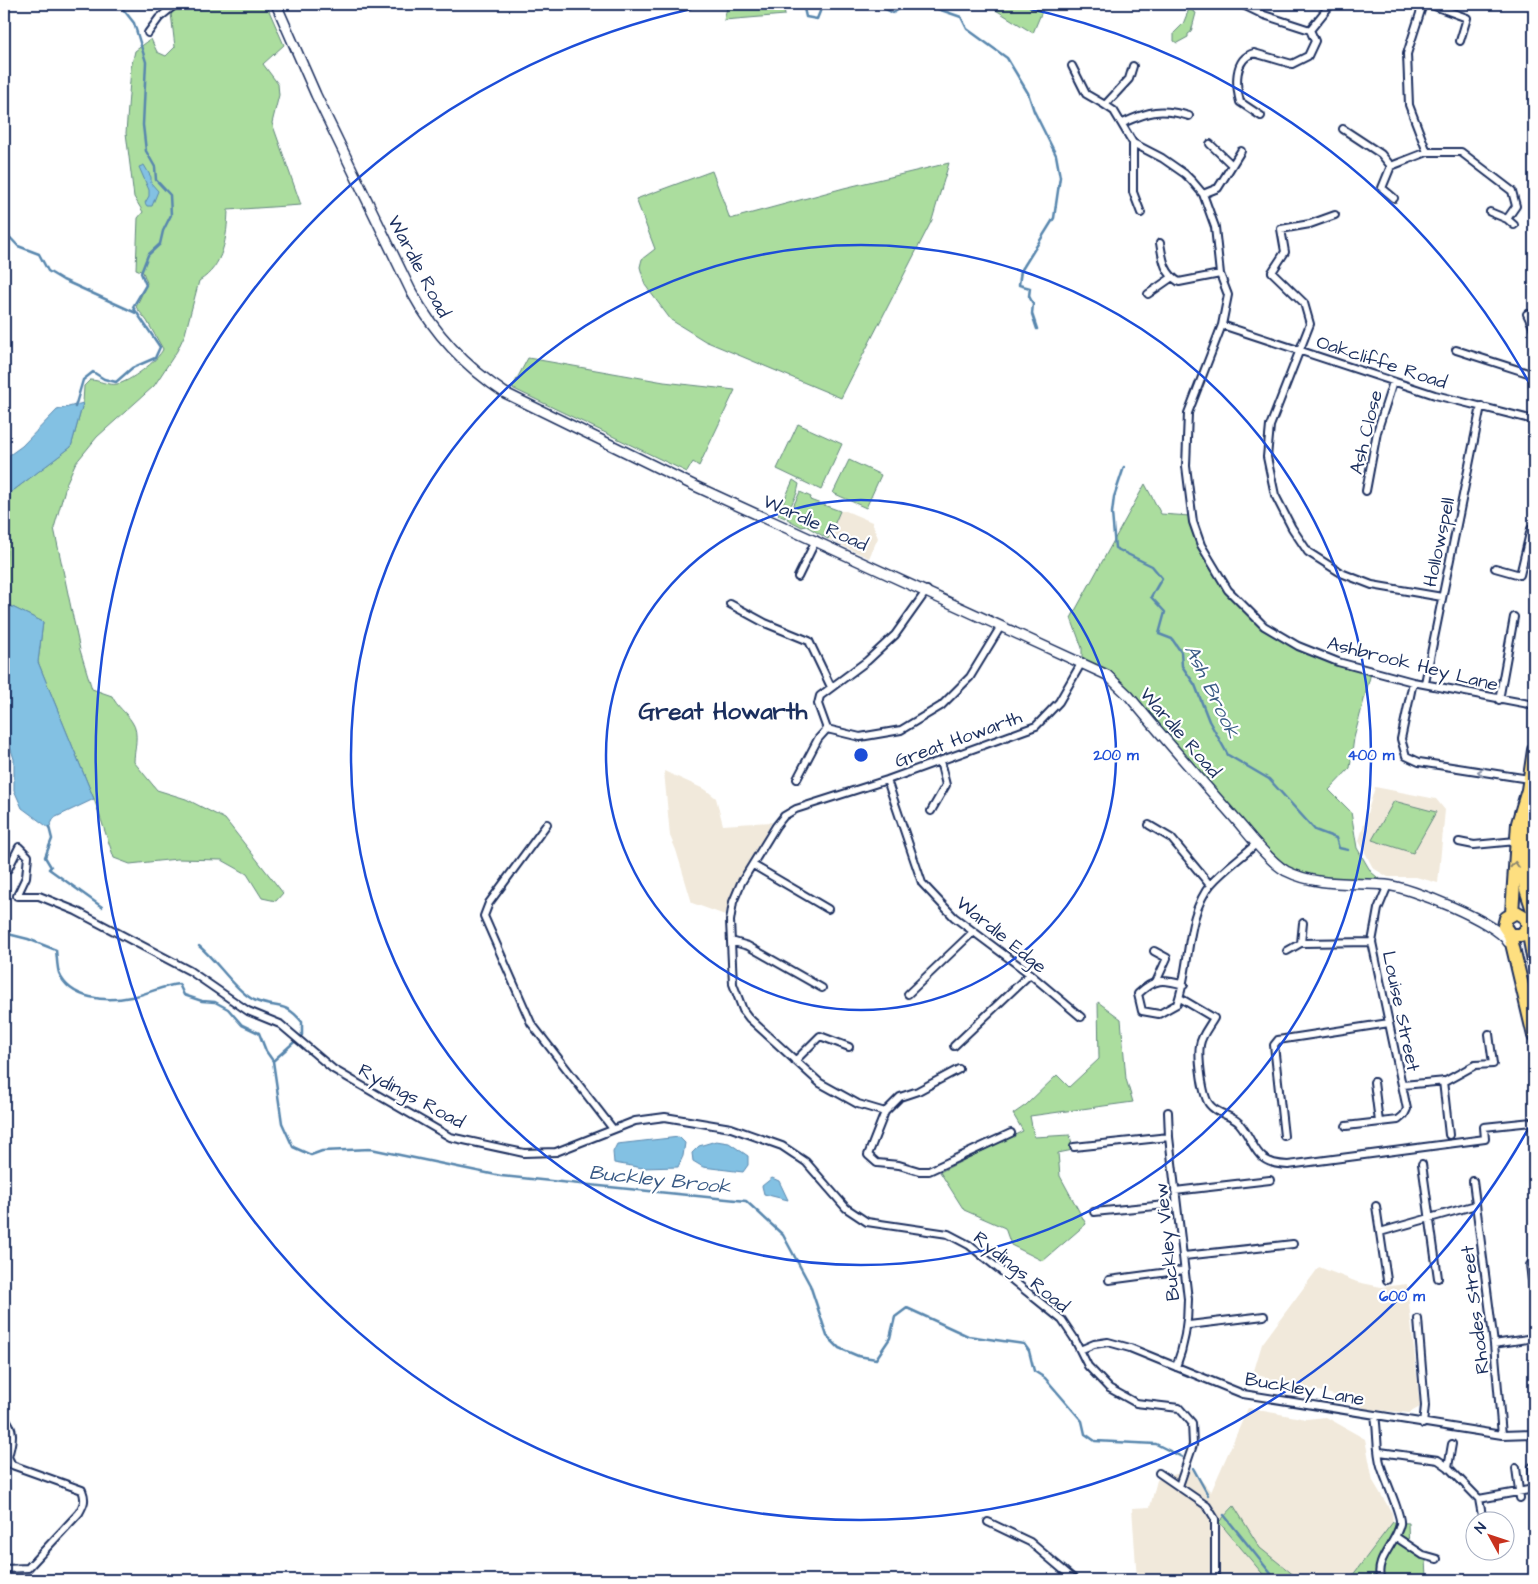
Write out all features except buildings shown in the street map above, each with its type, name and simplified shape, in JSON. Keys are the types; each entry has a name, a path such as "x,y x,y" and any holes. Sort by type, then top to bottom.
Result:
{"highway":[{"path":"1534,750 1529,790 1525,885 1512,922 1516,964 1534,1036"},
{"path":"1512,922 1525,885 1516,842 1518,823 1529,790"},
{"path":"1512,922 1521,935 1527,929"},
{"path":"1512,922 1528,922 1527,929 1534,962"}],"street":[{"path":"148,33 159,18 176,4"},
{"name":"Wardle Road","path":"276,4 316,95 411,291 426,318 452,350 476,373 505,393 695,486 927,590 1107,675 1119,685 1257,843 1284,870 1326,883 1388,885 1478,919 1512,922"},
{"path":"1241,4 1264,15 1310,30 1315,41 1308,56 1292,64 1254,53 1248,55 1237,75 1240,102 1261,116"},
{"path":"1310,30 1331,4"},
{"path":"1422,4 1407,54 1409,105 1426,152"},
{"path":"1429,4 1466,18 1460,41"},
{"path":"1072,66 1086,94 1114,111 1133,143 1133,192 1141,212"},
{"path":"1105,105 1111,96 1129,79 1133,66"},
{"path":"1122,122 1148,112 1170,111 1189,116"},
{"path":"1343,129 1381,154 1391,166"},
{"path":"1133,143 1185,174 1203,194 1218,188 1241,151"},
{"path":"1210,144 1232,165"},
{"path":"1394,198 1382,188 1391,166 1426,152 1461,152 1512,191 1516,206 1507,219"},
{"name":"Ashbrook Hey Lane","path":"1203,194 1215,227 1220,274 1228,295 1222,325 1188,413 1186,466 1193,522 1201,545 1228,590 1264,626 1298,646 1338,662 1413,682 1499,700 1534,705"},
{"path":"1490,212 1507,219 1514,225"},
{"path":"1335,215 1310,224 1281,229 1285,252 1272,272 1304,302 1310,324 1270,426 1267,457 1275,495 1292,528 1308,552 1340,572 1372,585 1442,597"},
{"path":"1160,243 1165,268 1171,278 1179,282 1220,274"},
{"path":"1148,294 1171,278"},
{"path":"1527,314 1534,329"},
{"name":"Oakcliffe Road","path":"1222,325 1435,396 1534,420"},
{"path":"1456,350 1534,375"},
{"name":"Ash Close","path":"1366,491 1377,432 1393,382"},
{"name":"Hollowspell","path":"1425,683 1481,406"},
{"path":"1495,568 1520,575 1533,530"},
{"path":"798,577 816,540"},
{"path":"827,729 818,704 820,696 868,661 895,635 927,590"},
{"path":"730,604 765,623 809,641 831,687"},
{"path":"1499,700 1514,618"},
{"path":"827,729 860,737 901,730 917,721 941,706 970,677 1001,626"},
{"name":"Great Howarth","path":"885,1112 858,1104 820,1083 743,1010 732,984 731,941 733,902 776,826 784,816 796,809 887,780 1036,726 1059,702 1082,662"},
{"path":"1413,682 1400,739 1406,756 1419,762 1529,790"},
{"path":"798,779 818,739 827,729"},
{"path":"931,811 946,785 940,761"},
{"name":"Wardle Edge","path":"887,780 922,883 954,917 1030,974 1081,1017"},
{"path":"548,824 489,903 484,916 530,1023 613,1129"},
{"path":"1149,825 1170,838 1210,885"},
{"path":"1459,842 1474,845 1516,842"},
{"path":"1184,984 1165,980 1149,983 1138,994 1142,1011 1159,1014 1177,1004 1184,984 1194,919 1210,885 1257,843"},
{"name":"Rydings Road","path":"4,871 8,869 18,846 28,856 26,877 17,896 39,896 76,911 190,971 248,1011 280,1024 333,1069 450,1137 524,1153 556,1152 635,1121 665,1117 731,1128 782,1146 806,1162 846,1208 867,1222 948,1234 968,1245 1062,1320 1088,1366 1108,1388 1136,1403 1179,1408 1192,1423 1193,1445 1179,1486"},
{"path":"753,865 828,909"},
{"name":"Louise Street","path":"1379,1122 1398,1120 1407,1109 1372,942 1378,909 1388,885"},
{"name":"Wardle Road","path":"1478,919 1512,922"},
{"name":"Wardle Road","path":"1512,922 1504,936 1516,964"},
{"path":"1300,943 1303,923"},
{"path":"908,994 973,932"},
{"path":"731,941 748,946 822,988"},
{"path":"1287,951 1300,943 1372,942"},
{"path":"1154,951 1167,958 1156,982"},
{"path":"954,1046 1030,974"},
{"path":"1180,998 1214,1018 1199,1047 1204,1091 1210,1106 1240,1124 1250,1143 1262,1156 1273,1164 1288,1165 1485,1139 1484,1127 1532,1122"},
{"path":"1284,1136 1274,1044 1278,1040 1389,1023"},
{"path":"1403,1086 1443,1081 1475,1065 1493,1064 1489,1034"},
{"path":"795,1061 820,1036 849,1047"},
{"path":"959,1069 918,1091 900,1097 885,1112 868,1155 877,1163 905,1166 919,1171 935,1169 1011,1133"},
{"path":"1443,1081 1449,1136"},
{"path":"1346,1126 1379,1122 1374,1082"},
{"name":"Buckley View","path":"1168,1112 1176,1204 1184,1256 1188,1325 1176,1367"},
{"path":"1074,1147 1169,1137"},
{"path":"1422,1164 1438,1278"},
{"path":"1175,1191 1270,1180"},
{"name":"Rhodes Street","path":"1474,1182 1494,1344 1502,1435"},
{"path":"1094,1212 1176,1204"},
{"path":"1380,1232 1476,1205"},
{"path":"1376,1206 1387,1280"},
{"path":"1184,1256 1293,1244"},
{"path":"1530,1266 1534,1297"},
{"path":"1109,1280 1184,1270"},
{"path":"1188,1325 1264,1316"},
{"path":"1418,1319 1425,1406 1423,1424"},
{"path":"1494,1344 1534,1338"},
{"name":"Buckley Lane","path":"1080,1350 1094,1344 1108,1342 1243,1394 1502,1435 1534,1434"},
{"path":"1375,1416 1380,1463 1401,1522 1393,1545 1381,1560 1379,1576 1381,1580"},
{"path":"4,1417 12,1428 13,1438 8,1457 12,1465"},
{"path":"1448,1466 1452,1444"},
{"path":"1380,1452 1438,1460 1448,1466 1479,1499 1481,1512"},
{"path":"4,1462 71,1484 82,1490 85,1498 79,1513 28,1568 4,1569"},
{"path":"1479,1499 1519,1495 1534,1490 1532,1467"},
{"path":"1516,1468 1519,1495"},
{"path":"1159,1473 1207,1506 1215,1519 1215,1580"},
{"path":"988,1522 1030,1542 1076,1580"},
{"path":"1396,1537 1423,1555 1437,1559"}],"shaded area":[{"path":"840,511 846,511 872,522 878,538 869,558 828,539"},
{"path":"664,771 706,790 716,798 723,825 772,822 732,892 725,915 692,903 670,836"},
{"path":"1375,787 1436,799 1445,810 1438,883 1416,877 1388,877 1373,868 1359,841"},
{"path":"1319,1267 1357,1282 1381,1287 1407,1284 1420,1407 1409,1413 1364,1409 1357,1401 1253,1374 1262,1344"},
{"path":"1248,1408 1306,1419 1326,1417 1365,1439 1373,1481 1392,1513 1393,1522 1349,1580 1300,1580 1260,1548 1233,1506 1219,1522 1268,1580 1137,1580 1132,1508 1150,1507 1157,1480 1192,1469 1211,1492"}],"green space":[{"path":"184,4 266,4 284,45 263,64 278,84 279,95 272,123 301,205 228,210 227,230 219,259 207,275 199,281 185,334 177,351 154,386 97,437 75,464 67,482 54,528 80,650 92,689 112,696 132,722 136,731 134,762 157,790 186,799 225,819 283,893 276,901 262,898 247,874 222,860 177,859 130,864 114,858 94,799 38,662 43,622 4,603 10,493 71,447 83,403 84,386 90,380 110,384 122,383 150,365 163,349 147,321 136,307 147,283 143,272 136,269 138,218 143,212 134,197 126,133 131,68 135,51 151,39 157,52 166,56 175,47 171,13"},
{"path":"728,4 783,4 785,15 724,20"},
{"path":"986,4 1045,4 1033,33"},
{"path":"1189,9 1196,13 1191,32 1188,34 1188,37 1177,43 1174,41 1174,33 1183,24"},
{"path":"949,163 932,220 841,398 705,341 671,320 645,285 640,267 642,259 655,249 636,199 712,171 730,219 844,188"},
{"path":"528,358 664,382 735,390 699,466 693,462 687,472 512,388"},
{"path":"798,424 842,444 821,490 777,469"},
{"path":"849,460 881,475 866,508 833,493"},
{"path":"793,480 799,484 797,493 785,518 778,515"},
{"path":"1145,484 1161,514 1190,516 1204,553 1213,570 1224,587 1249,617 1281,639 1371,673 1354,738 1350,768 1329,790 1351,812 1357,848 1371,872 1383,882 1326,880 1286,867 1259,841 1122,684 1108,672 1082,659 1082,648 1071,618"},
{"path":"800,492 811,497 810,500 840,511 828,539 806,526 802,527 787,519"},
{"path":"1394,801 1436,812 1413,853 1372,840"},
{"path":"1098,1002 1121,1019 1126,1079 1133,1102 1030,1116 1034,1137 1070,1135 1073,1150 1058,1153 1060,1176 1086,1224 1043,1261 1011,1245 1005,1228 964,1210 940,1172 1023,1131 1013,1114 1026,1105 1057,1075 1069,1087 1099,1059"},
{"path":"1234,1506 1260,1548 1300,1580 1267,1579 1219,1522"},
{"path":"1393,1522 1408,1523 1409,1551 1426,1560 1427,1576 1431,1580 1349,1580"}],"water":[{"path":"144,165 151,177 151,183 158,191 152,206 147,206 145,203 149,196 149,190 139,167"},
{"path":"83,403 71,447 10,493 4,584 4,459 22,446 57,410"},
{"path":"4,603 43,622 38,662 94,799 54,818 49,828 22,808 14,790 14,759 4,728"},
{"path":"679,1137 685,1143 683,1156 678,1167 643,1168 614,1163 613,1152 617,1144"},
{"path":"716,1141 729,1143 748,1156 748,1165 743,1172 703,1167 693,1161 692,1153 699,1146"},
{"path":"772,1178 779,1181 788,1200 764,1194 762,1186"}],"waterway":[{"path":"75,407 83,380 93,372 104,379 116,382 132,368 155,358 160,347 133,307 146,285 141,273 148,255 160,244 163,231 171,215 170,195 156,180 155,167 146,151 143,125 146,62 134,23 119,4"},
{"name":"Ash Brook","path":"803,4 806,17 817,19 823,4 834,4"},
{"name":"Ash Brook","path":"876,4 893,13 907,4"},
{"name":"Ash Brook","path":"936,4 938,9 961,17 967,29 1007,58 1028,93 1034,111 1056,155 1060,177 1054,218 1021,271 1019,285 1030,288 1029,296 1033,304 1032,314 1037,329"},
{"path":"4,231 18,246 39,254 48,271 63,280 136,313"},
{"name":"Ash Brook","path":"1124,467 1114,497 1112,513 1115,548 1152,566 1162,578 1151,597 1165,612 1159,634 1172,639 1181,652 1182,666 1195,685 1209,721 1228,755 1269,779 1315,830 1336,838 1339,848 1348,850"},
{"name":"Buckley Brook","path":"49,827 52,839 45,857 51,867 49,869 102,907"},
{"path":"4,933 28,939 56,950 58,971 64,982 80,994 90,997 121,999 179,984 184,995 202,1001 215,1002 228,1009 242,1025 259,1033 266,1051 273,1061"},
{"name":"Buckley Brook","path":"199,946 247,995 261,1003 289,1010 302,1022 302,1035 273,1061 282,1123 293,1147 311,1155 322,1151 371,1149 501,1176 746,1201 783,1235 810,1285 827,1336 839,1348 858,1356 876,1359 890,1338 895,1317 907,1308 968,1336 1024,1344 1029,1351 1034,1371 1045,1378 1082,1421 1085,1434 1095,1441 1156,1444 1182,1457"},
{"name":"Buckley Brook","path":"1193,1468 1208,1495"},
{"name":"Buckley Brook","path":"1224,1515 1276,1580"}],"district":[{"name":"Great Howarth","path":"723,711"}]}
